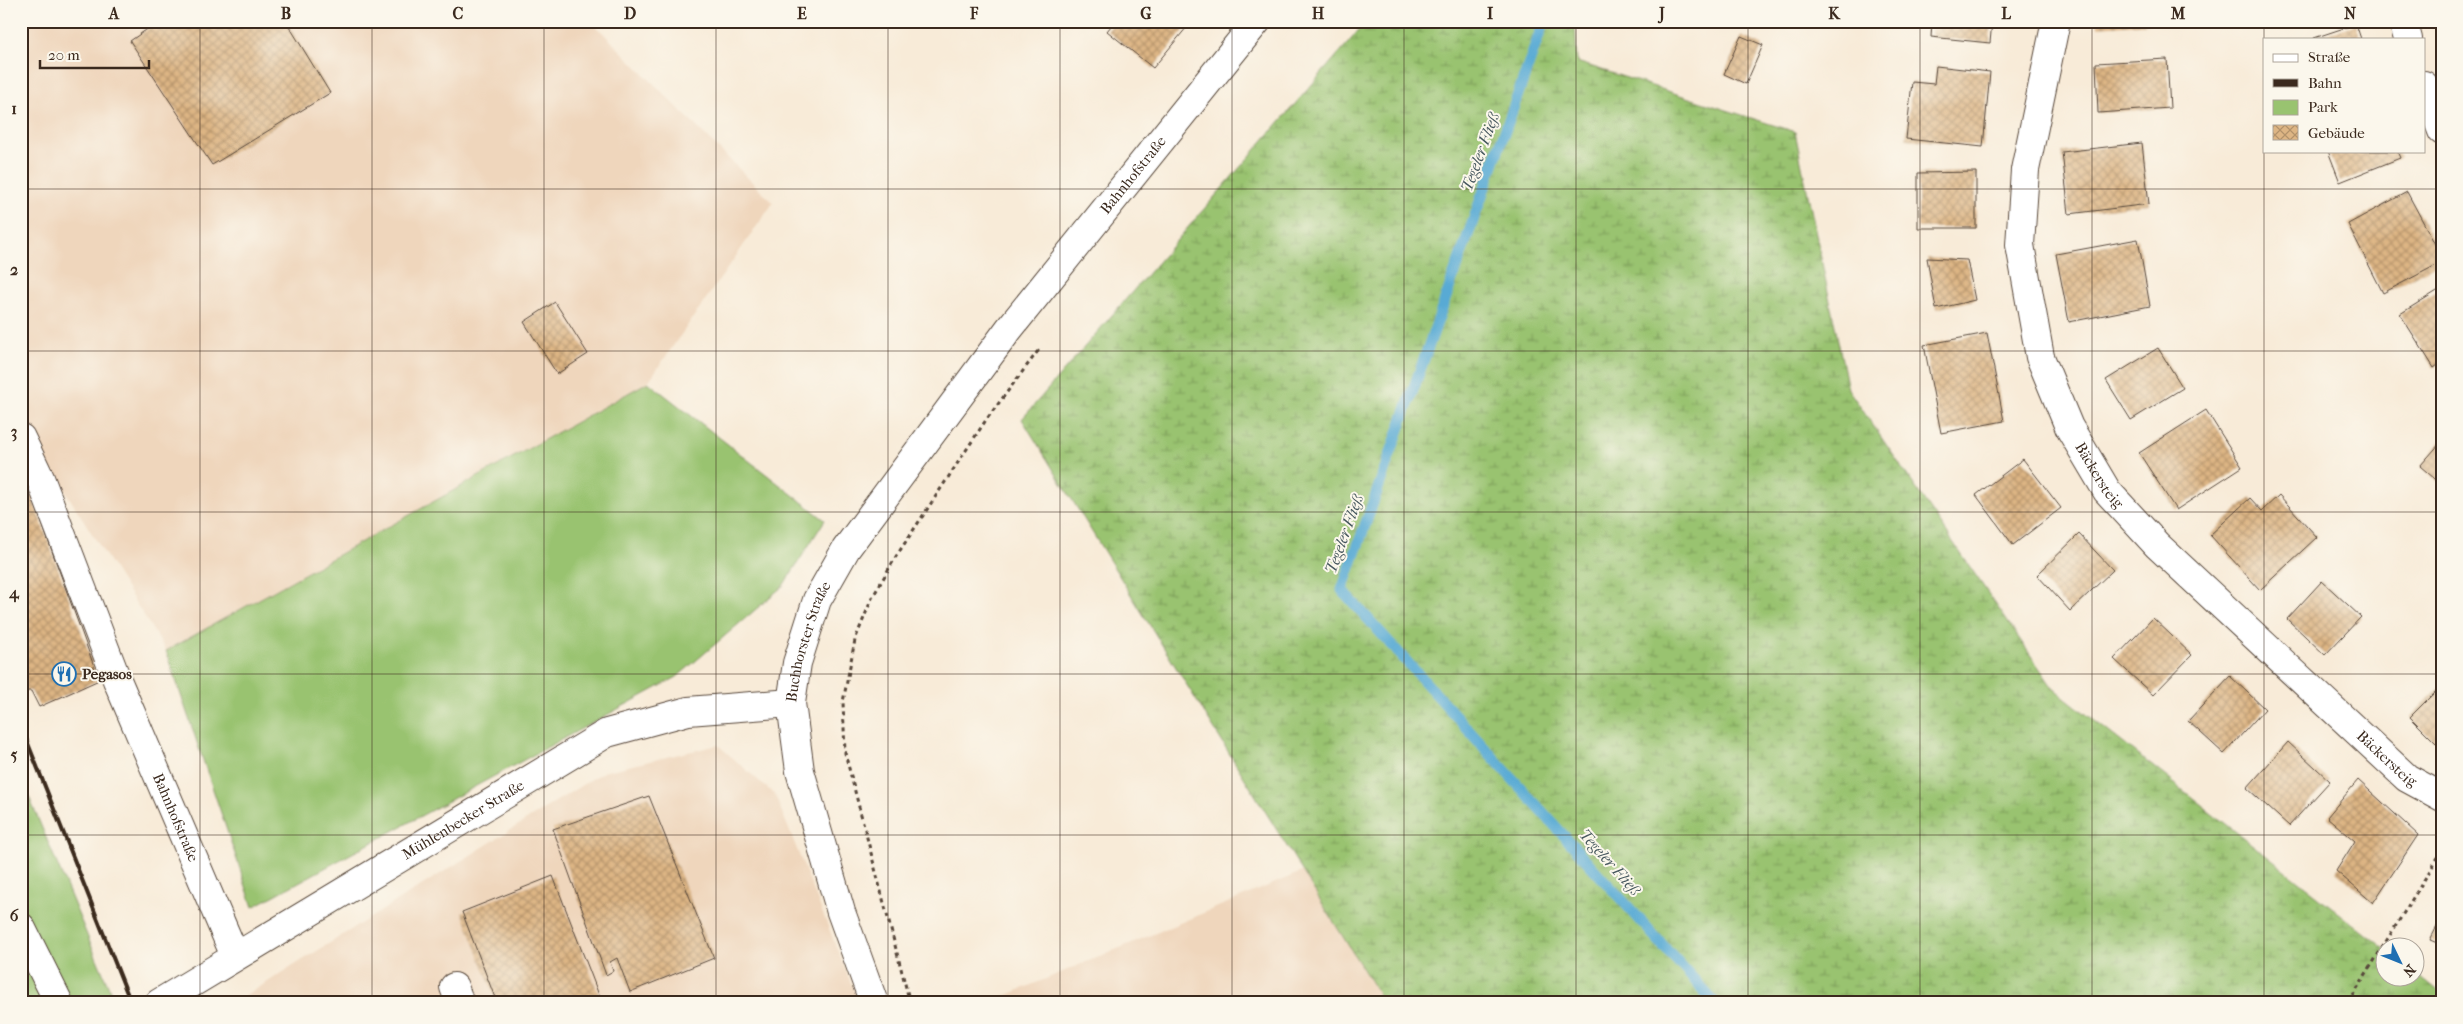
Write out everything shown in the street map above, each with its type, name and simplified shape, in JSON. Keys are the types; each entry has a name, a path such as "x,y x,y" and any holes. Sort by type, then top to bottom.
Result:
{"main road":[{"name":"Bahnhofstraße","path":"1009,329 1256,21"},
{"name":"Bäckersteig","path":"2056,21 2025,170 2020,245 2040,357 2069,427 2107,491 2157,545 2407,778 2442,797"},
{"path":"2403,21 2408,38"},
{"path":"2426,90 2442,131"},
{"name":"Buchhorster Straße","path":"874,1003 841,912 800,771 791,703 797,664 817,600 833,570 888,489 1009,329"},
{"name":"Bahnhofstraße","path":"21,438 40,478 117,680 235,956"},
{"name":"Mühlenbecker Straße","path":"159,1003 607,732 688,711 791,703"},
{"path":"21,926 59,1003"}],"path":[{"path":"910,1003 846,753 843,702 855,640 877,590 895,558 986,420 1038,351 1009,329"},
{"path":"2348,1003 2442,851"}],"shaded area":[{"path":"21,21 591,21 773,203 648,382 166,651 21,421"},
{"path":"718,745 775,795 859,1003 234,1003 603,772"},
{"path":"1378,840 1452,1003 988,1003"}],"green space":[{"path":"1367,21 1575,21 1577,62 1795,132 1848,389 2053,688 2376,942 2376,986 2426,986 2426,980 2442,993 2442,1003 1384,1003 1022,419"},
{"path":"648,382 825,520 783,586 677,677 253,907 166,651"},
{"path":"21,778 113,997 106,1003 21,1003"}],"building":[{"path":"159,21 286,21 330,93 212,165 130,41"},
{"path":"1115,21 1192,21 1153,68 1107,31"},
{"path":"1932,21 1992,21 1990,43 1931,37"},
{"path":"2097,21 2150,21 2150,23 2098,27"},
{"path":"2356,24 2361,38 2314,38"},
{"path":"1741,36 1763,45 1746,84 1724,74"},
{"path":"2167,59 2170,108 2098,113 2096,63"},
{"path":"1936,66 1990,72 1983,147 1906,139 1912,82 1934,84"},
{"path":"2142,143 2149,204 2069,214 2062,152"},
{"path":"2328,152 2397,152 2400,158 2340,182"},
{"path":"1976,172 1976,228 1918,228 1918,173"},
{"path":"2407,192 2442,257 2442,262 2383,293 2348,224"},
{"path":"2138,239 2150,306 2069,322 2056,254"},
{"path":"1927,258 1967,260 1975,300 1936,309"},
{"path":"2442,288 2442,362 2434,368 2400,314"},
{"path":"555,302 588,354 557,374 524,322"},
{"path":"1987,333 2004,421 1941,433 1924,345"},
{"path":"2158,348 2183,388 2131,420 2106,380"},
{"path":"2206,410 2242,467 2176,510 2139,453"},
{"path":"2442,441 2442,485 2420,466"},
{"path":"2023,459 2061,508 2013,545 1976,495"},
{"path":"21,466 99,680 39,707 31,691 24,691 21,683 21,644 28,639 21,624"},
{"path":"2279,495 2317,537 2260,590 2210,535 2250,498 2262,511"},
{"path":"2079,534 2113,570 2070,611 2037,575"},
{"path":"2322,581 2361,617 2325,655 2287,619"},
{"path":"2153,618 2192,655 2153,695 2114,659"},
{"path":"2230,676 2265,709 2224,754 2188,721"},
{"path":"2442,685 2442,749 2410,717"},
{"path":"2288,742 2330,781 2289,826 2247,788"},
{"path":"2358,780 2418,835 2373,903 2336,871 2355,841 2327,817"},
{"path":"649,796 714,958 630,992 617,958 610,962 613,971 606,975 553,829"},
{"path":"553,876 602,1003 497,1003 462,912"},
{"path":"2442,917 2442,945 2430,940"}],"waterway":[{"name":"Tegeler Fließ","path":"1544,21 1342,590 1715,1003"}],"railway":[{"path":"21,726 131,1003"}],"place":[{"name":"Pegasos","path":"64,674"}]}
